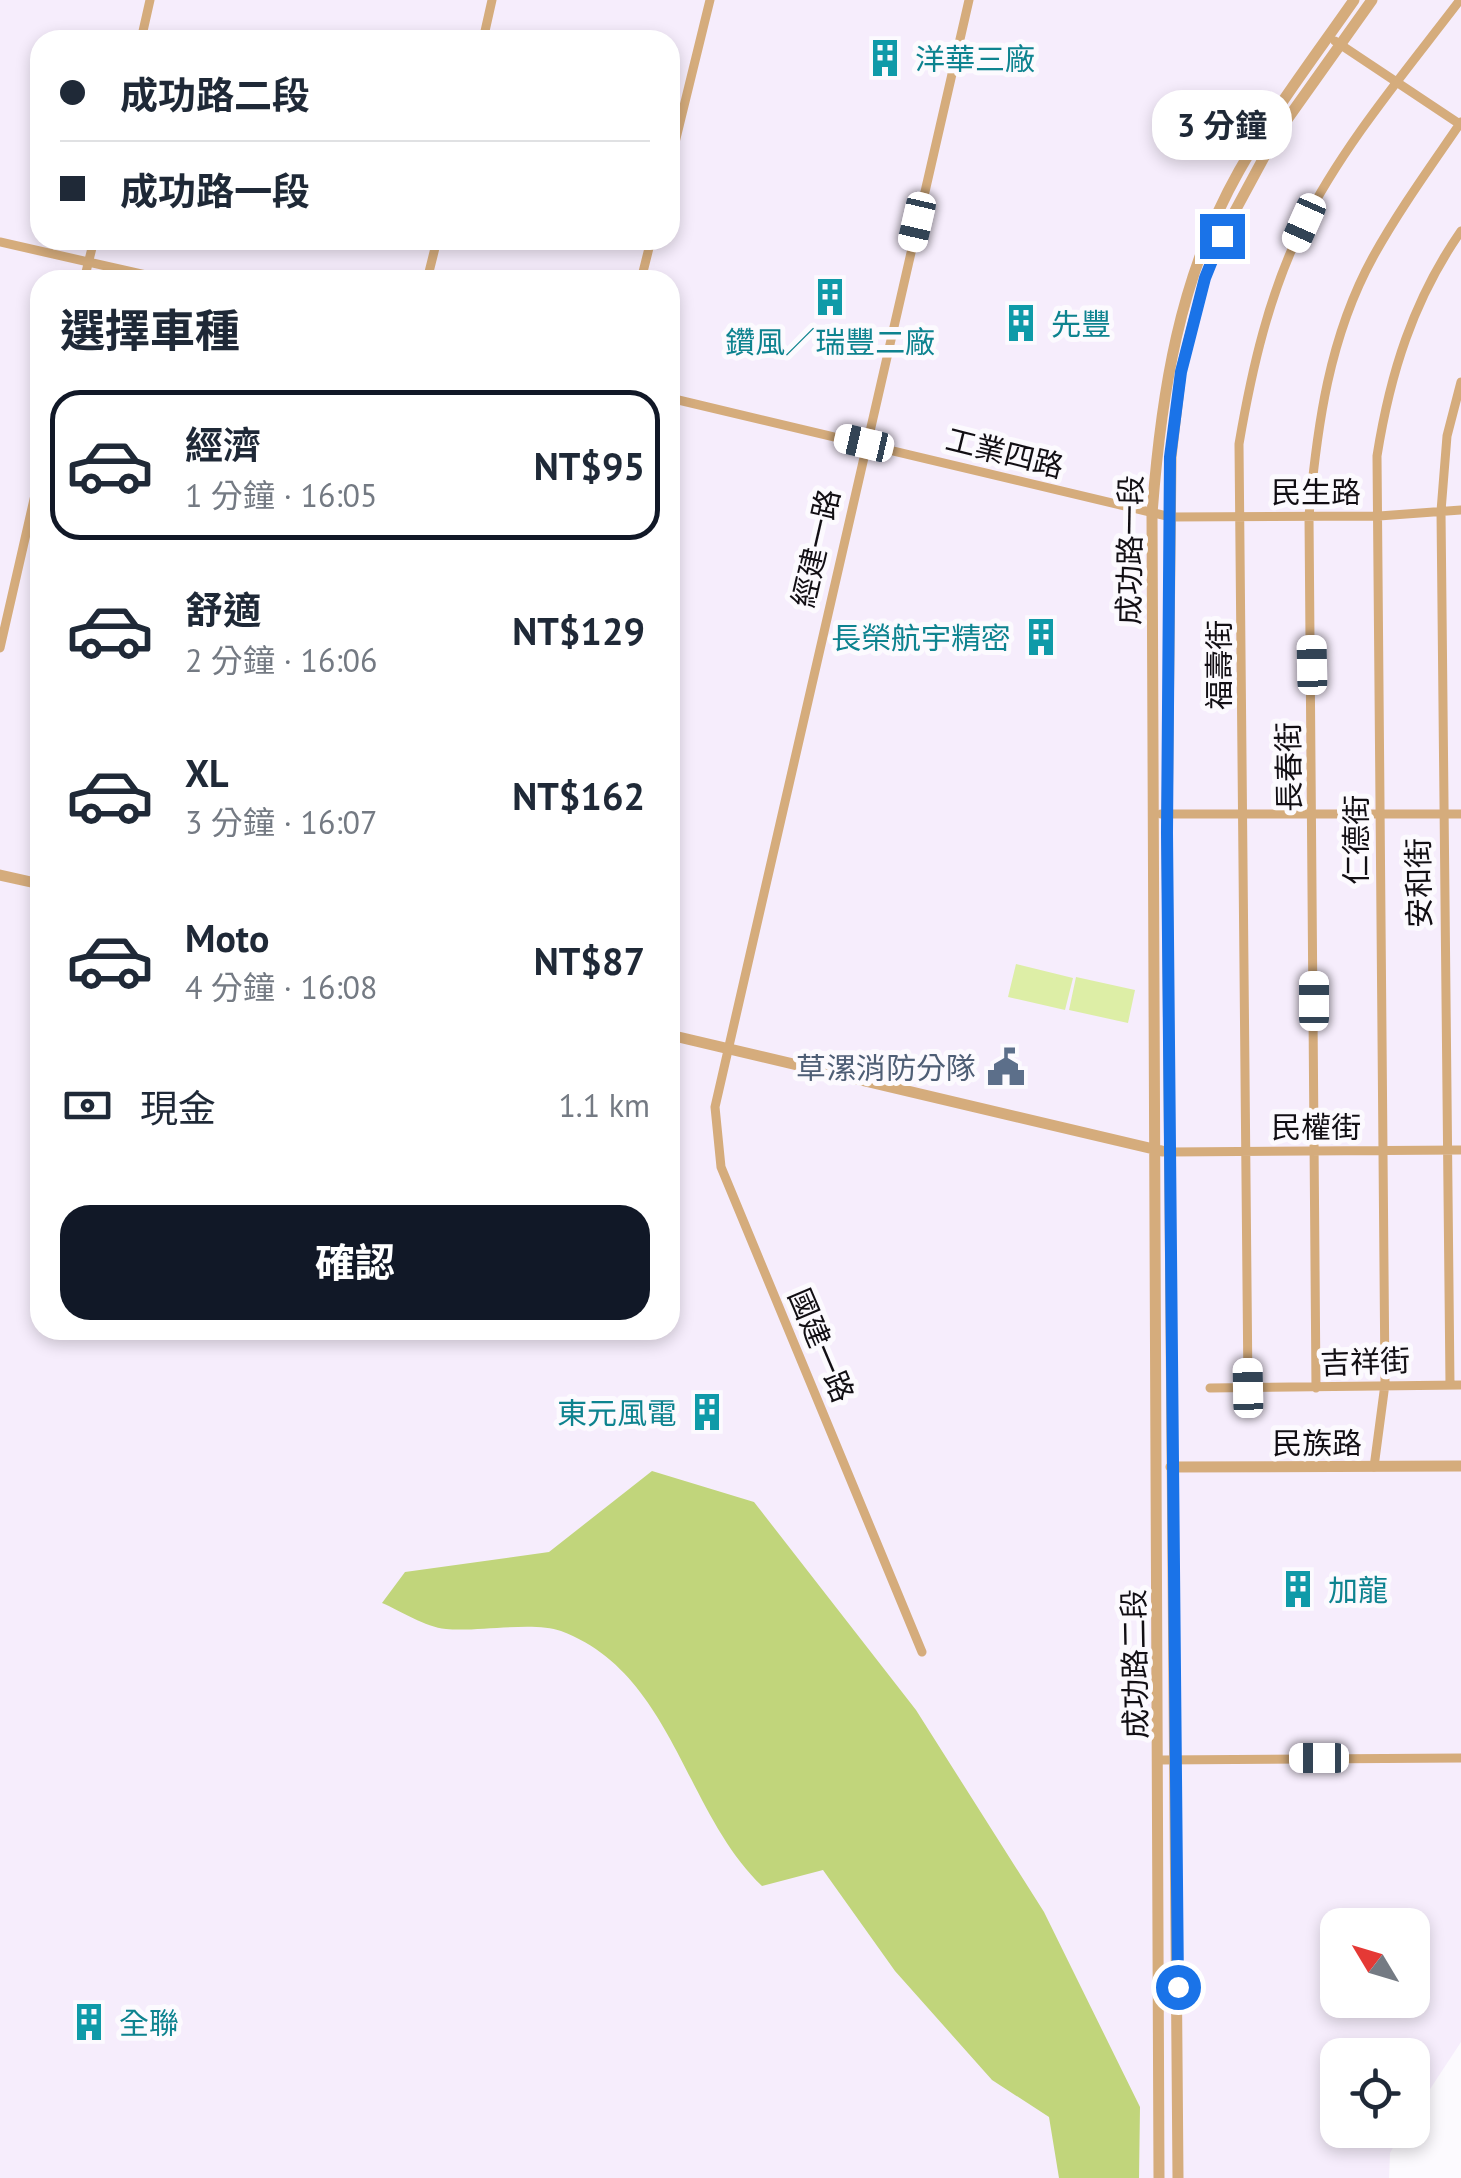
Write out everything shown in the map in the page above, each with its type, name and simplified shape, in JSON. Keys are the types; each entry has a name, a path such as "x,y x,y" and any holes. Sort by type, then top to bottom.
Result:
{"street":[{"path":"143,30 150,0"},
{"path":"485,30 492,0"},
{"path":"680,122 710,0"},
{"name":"經建一路","path":"726,1050 970,0"},
{"name":"成功路一段","path":"1170,1152 1152,514 1165,379 1199,258 1237,174 1354,0"},
{"name":"成功路一段","path":"1155,1150 1160,814 1175,409 1205,278 1250,178 1372,0"},
{"name":"福壽街","path":"1248,1388 1239,444 1249,386 1279,280 1304,223 1396,84 1460,0"},
{"path":"1328,37 1461,124"},
{"name":"長春街","path":"1316,1388 1309,516 1324,392 1343,327 1372,260 1461,124"},
{"name":"仁德街","path":"1374,1466 1385,1384 1377,456 1399,350 1418,305 1461,231"},
{"path":"0,242 30,249"},
{"path":"35,250 124,270"},
{"path":"86,270 91,250"},
{"name":"安和街","path":"1455,1385 1442,815 1441,510 1446,436 1461,382"},
{"name":"工業四路","path":"680,400 1171,517"},
{"name":"民生路","path":"1171,517 1379,516 1461,510"},
{"path":"0,648 30,517"},
{"path":"1160,814 1461,814"},
{"path":"0,875 30,882"},
{"path":"680,1038 1170,1152"},
{"name":"國建一路","path":"726,1050 715,1107 721,1167 922,1652"},
{"name":"成功路二段","path":"1155,1150 1160,2178"},
{"name":"民權街","path":"1170,1152 1461,1150"},
{"name":"成功路二段","path":"1170,1152 1178,2178"},
{"name":"吉祥街","path":"1210,1388 1455,1385"},
{"path":"1157,1460 1173,1468"},
{"name":"民族路","path":"1173,1468 1461,1466"},
{"path":"1160,1760 1461,1758"}],"shaded area":[{"path":"0,0 1461,0 1461,2042 1430,2089 1430,2038 1320,2038 1320,2148 1393,2148 1389,2178 0,2178"}],"green space":[{"path":"1016,964 1073,978 1065,1010 1008,997"},
{"path":"1076,977 1135,990 1128,1023 1069,1010"},
{"path":"652,1471 754,1502 916,1710 1044,1912 1140,2107 1139,2178 1059,2178 1049,2117 992,2080 895,1971 823,1870 762,1886 713,1821 653,1711 629,1678 599,1651 550,1628 438,1628 382,1603 405,1572 549,1552"}],"place":[{"name":"洋華三廠","path":"885,58"},
{"name":"鑽風／瑞豐二廠","path":"830,297"},
{"name":"先豐","path":"1021,323"},
{"name":"長榮航宇精密","path":"1041,637"},
{"name":"草漯消防分隊","path":"1006,1067"},
{"name":"東元風電","path":"707,1412"},
{"name":"加龍","path":"1298,1589"},
{"name":"全聯","path":"89,2022"}],"route":[{"path":"1178,1987 1167,833 1170,457 1181,372 1205,278 1222,236"}]}
